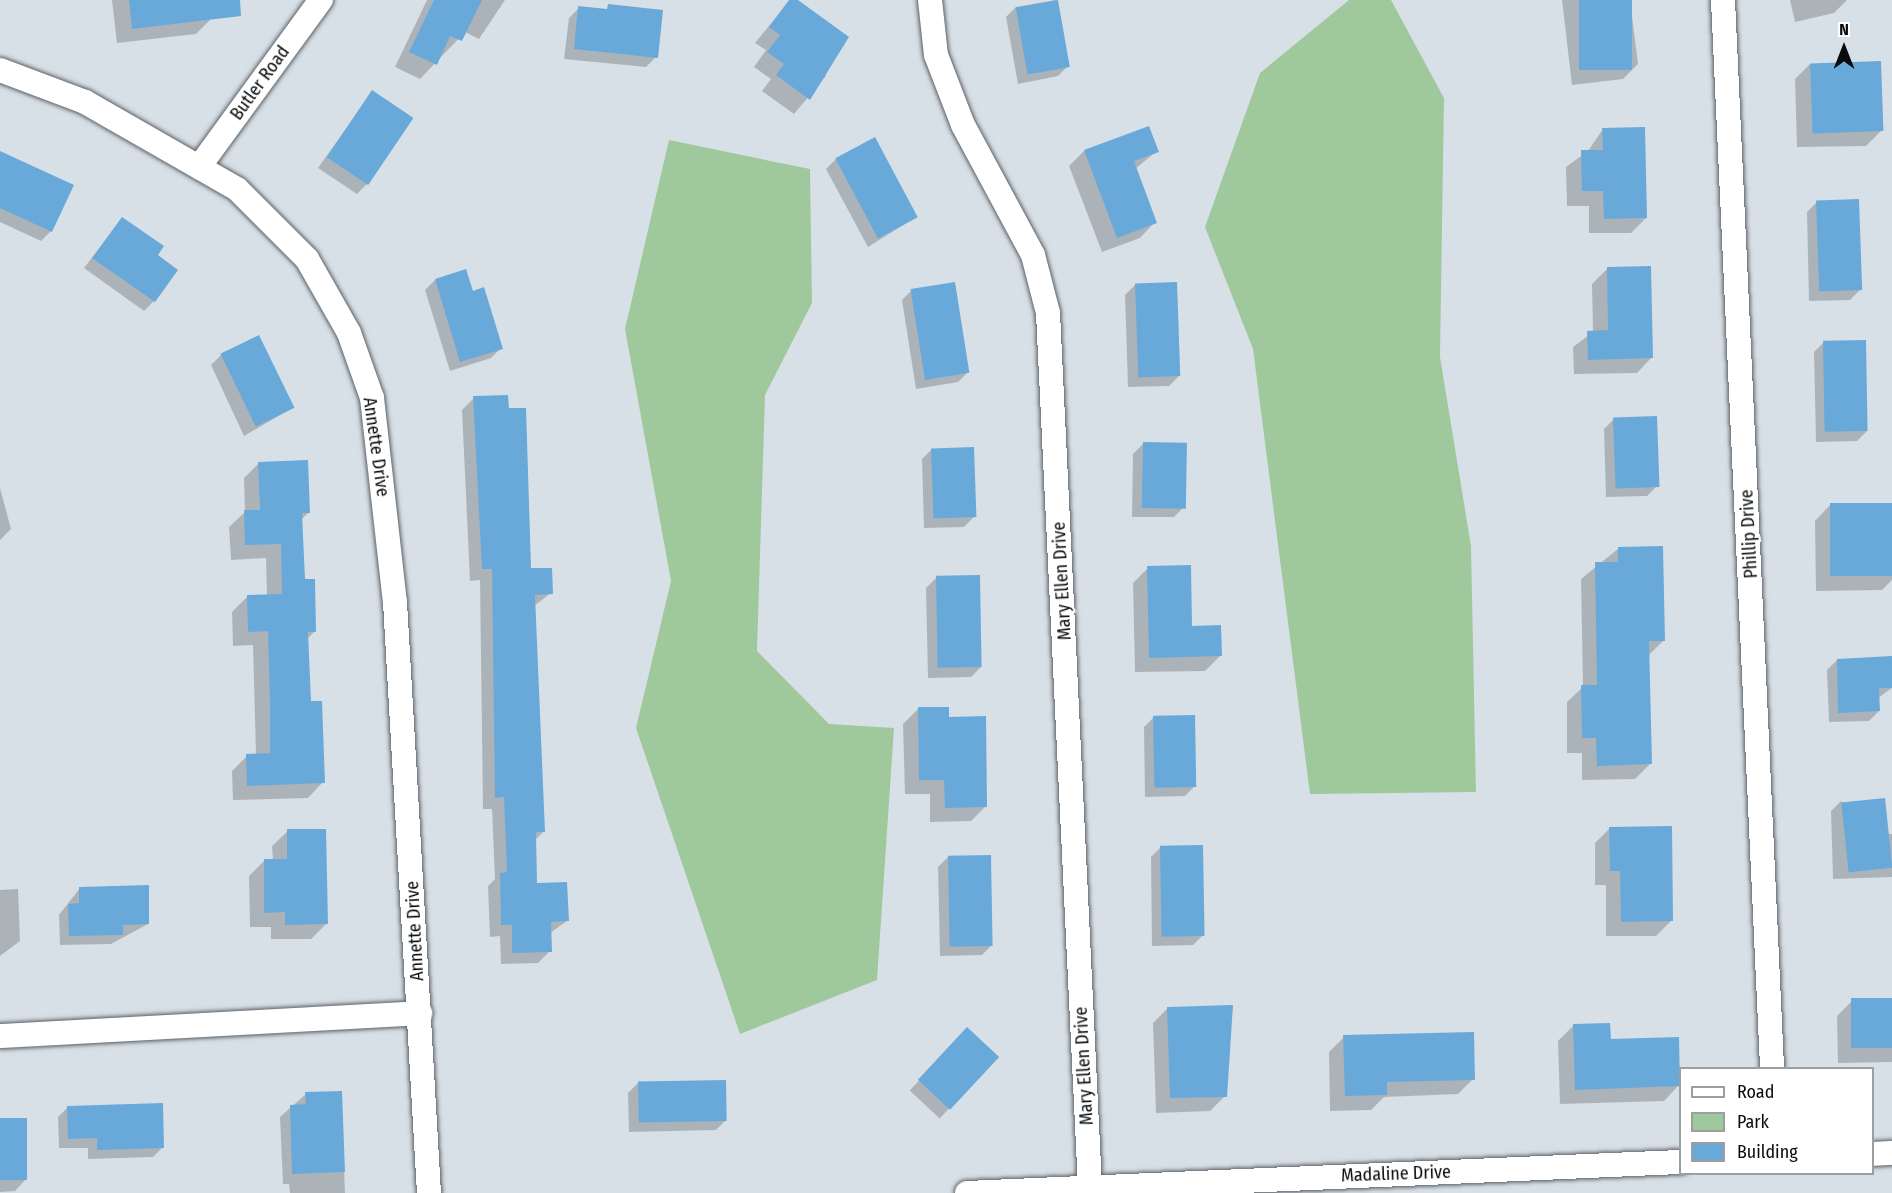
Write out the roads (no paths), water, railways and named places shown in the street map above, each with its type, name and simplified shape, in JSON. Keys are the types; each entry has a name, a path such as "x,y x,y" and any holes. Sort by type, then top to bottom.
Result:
{"street":[{"name":"Butler Road","path":"199,167 321,0"},
{"name":"Mary Ellen Drive","path":"930,0 936,55 963,125 1033,255 1048,313 1090,1187"},
{"name":"Phillip Drive","path":"1723,0 1772,1067"},
{"name":"Annette Drive","path":"0,70 85,102 237,189 307,260 349,333 372,398 395,602 429,1193"},
{"path":"0,1036 420,1013"},
{"path":"1874,1154 1892,1153"},
{"name":"Madaline Drive","path":"967,1193 1679,1162"}]}
